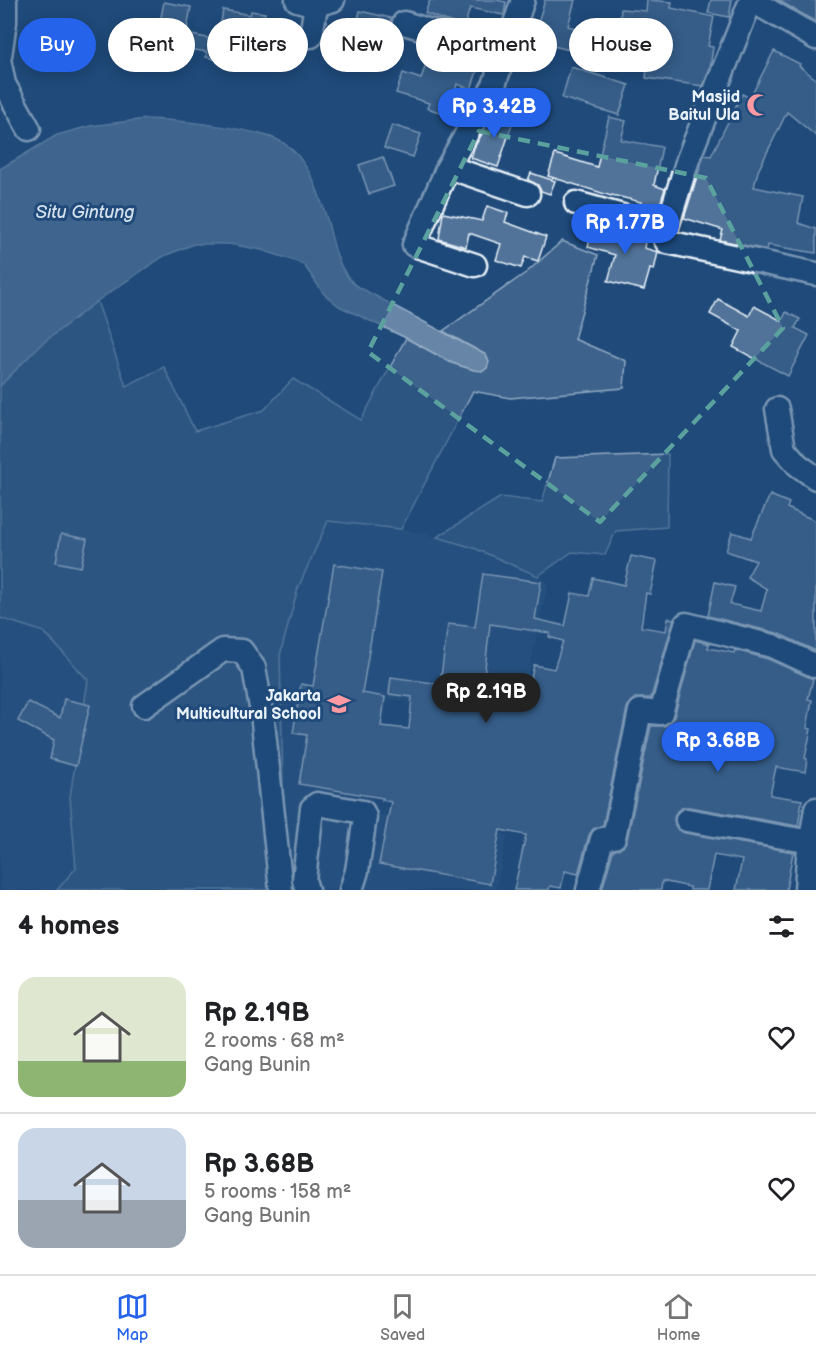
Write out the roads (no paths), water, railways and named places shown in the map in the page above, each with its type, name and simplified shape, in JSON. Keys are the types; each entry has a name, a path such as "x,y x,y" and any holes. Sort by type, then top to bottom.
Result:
{"street":[{"path":"0,56 5,22 4,0"},
{"path":"517,18 523,0"},
{"path":"816,38 751,0 688,159 664,237 667,242 816,274"},
{"path":"311,36 316,2"},
{"path":"404,23 416,27"},
{"path":"0,64 4,84 29,129"},
{"path":"475,266 414,245 448,167 494,85 498,72"},
{"path":"448,167 528,194"},
{"path":"576,203 666,228"},
{"path":"777,409 784,449 798,465 816,477"},
{"path":"588,890 602,839 614,837 640,711 661,712 686,624 773,646 816,666"},
{"path":"144,706 223,650 242,651 254,668 262,713 281,890"},
{"path":"306,890 304,880 312,808 317,804 363,812 365,817 357,871 351,890"},
{"path":"806,890 816,809"},
{"path":"687,820 812,852"}],"water":[{"name":"Situ Gintung","path":"146,119 239,129 274,138 285,144 301,159 317,188 336,255 344,271 355,285 486,355 489,362 487,368 483,371 474,370 452,363 339,306 324,294 304,265 295,261 262,250 229,244 194,244 164,256 97,301 39,346 0,386 0,169 57,135 90,126"}],"place":[{"name":"Masjid Baitul Ula","path":"758,105"},
{"name":"Jakarta Multicultural School","path":"339,704"}]}
